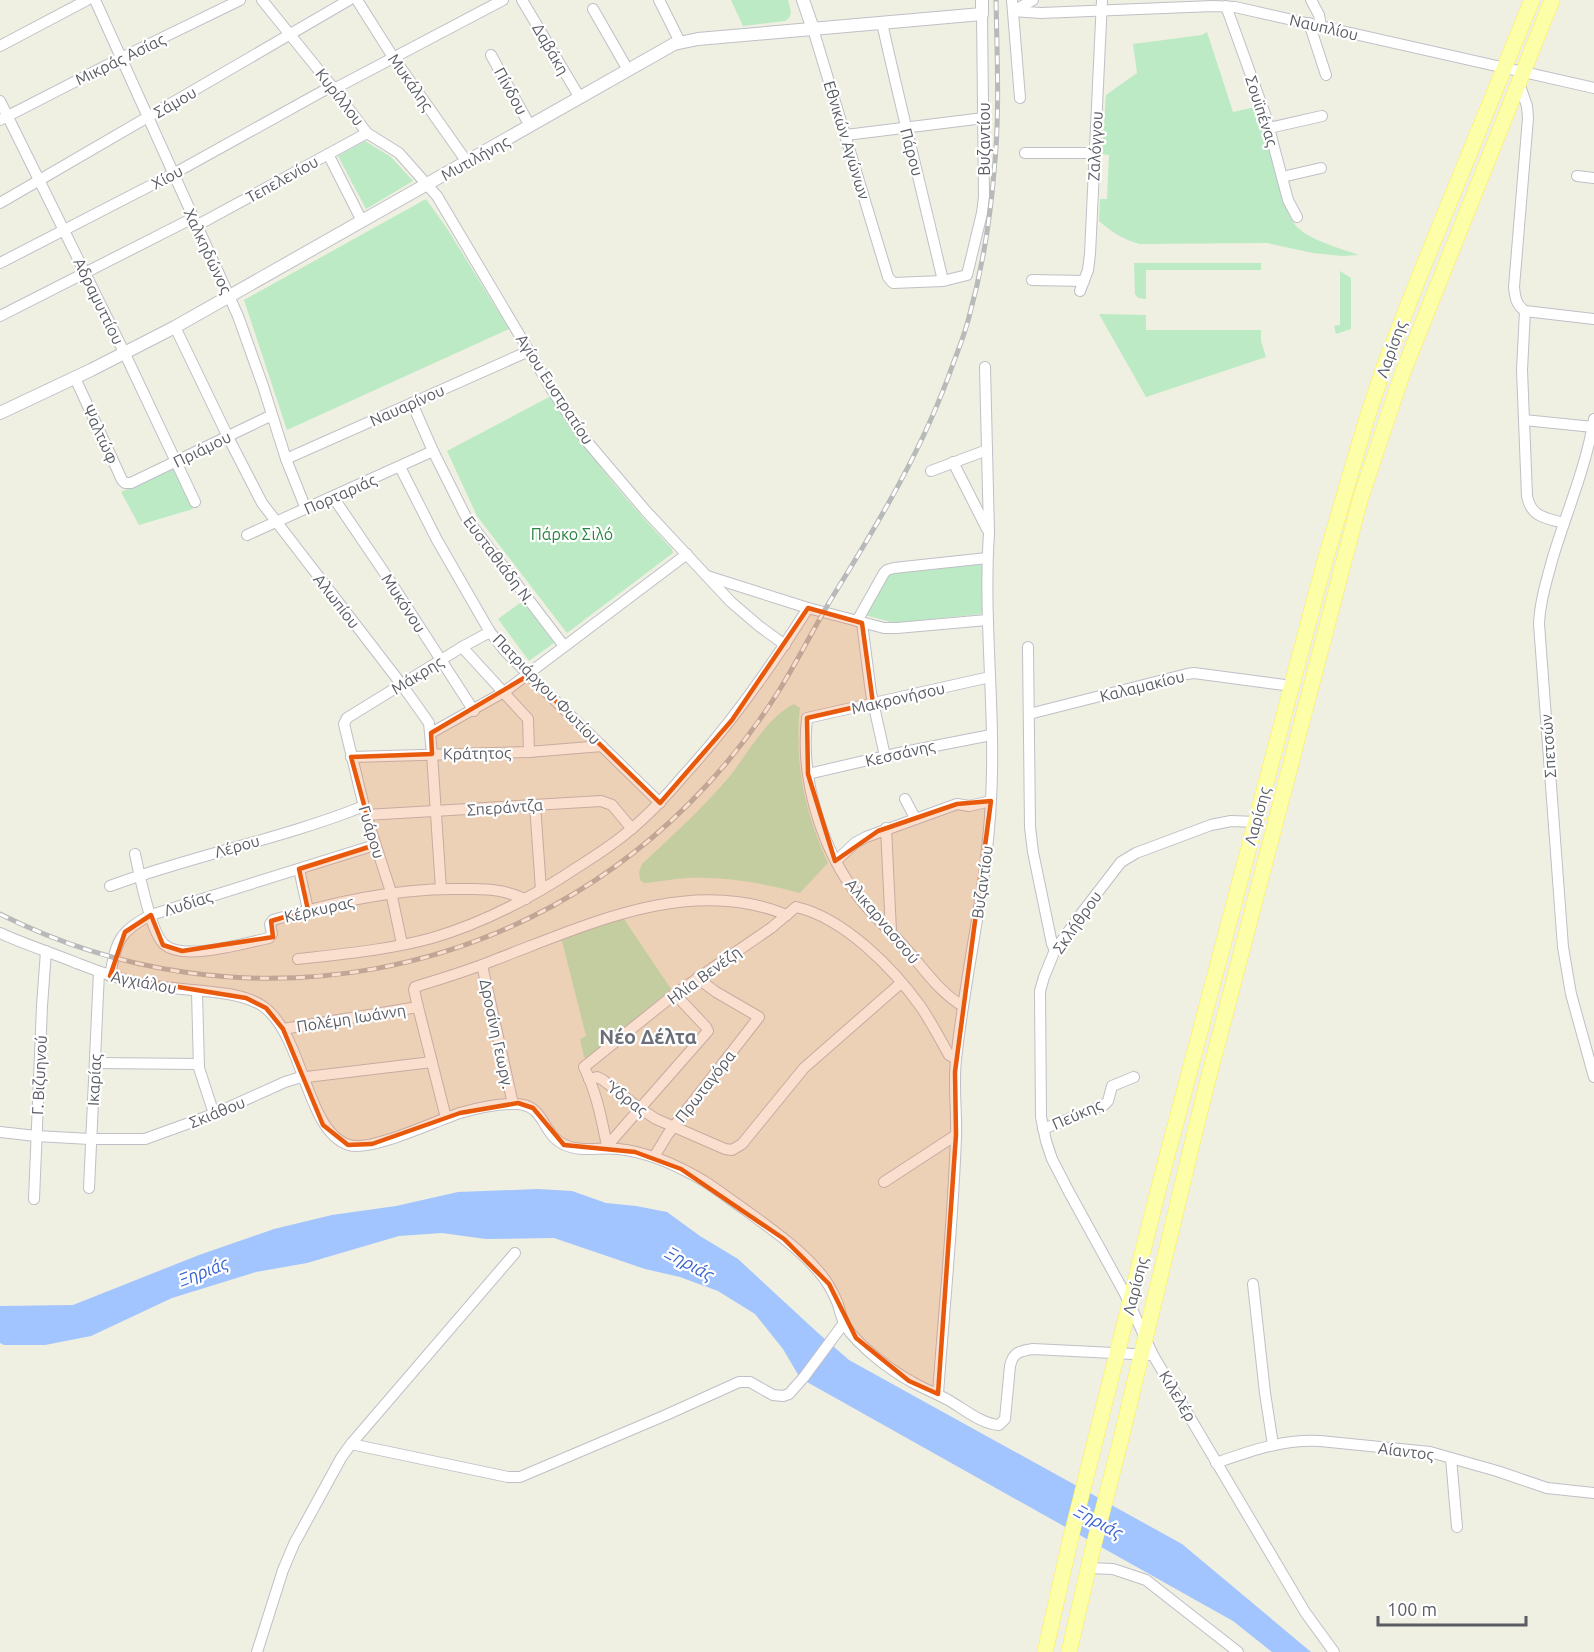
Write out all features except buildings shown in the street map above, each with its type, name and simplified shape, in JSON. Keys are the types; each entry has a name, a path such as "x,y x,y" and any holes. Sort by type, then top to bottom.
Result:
{"main road":[{"name":"Λαρίσης","path":"1045,1652 1070,1541 1161,1179 1351,471 1384,367 1415,285 1532,0"},
{"name":"Λαρίσης","path":"1069,1652 1108,1490 1147,1355 1145,1337 1214,1055 1360,500 1403,372 1551,0"}],"street":[{"path":"0,46 87,0"},
{"name":"Χαλκηδώνος","path":"95,0 229,296 249,346 286,459 306,509"},
{"name":"Μικράς Ασίας","path":"4,118 240,0"},
{"name":"Κυρίλλου","path":"262,0 333,87 367,133 399,153 428,184"},
{"name":"Σάμου","path":"0,203 349,0"},
{"name":"Μυκάλης","path":"357,0 393,57 467,162"},
{"name":"Χίου","path":"0,263 503,0"},
{"name":"Δαβάκη","path":"522,0 580,98"},
{"path":"659,0 680,42"},
{"name":"Εθνικών Αγώνων","path":"803,0 888,277 890,281 899,283 943,281"},
{"name":"Βυζαντίου","path":"943,281 967,275 983,206 982,0"},
{"path":"1020,98 1013,5 1034,0"},
{"path":"1311,0 1319,15 1321,26"},
{"name":"Ναυπλίου","path":"1013,5 1041,13 1102,5 1193,3 1227,6 1504,69 1521,78 1594,88"},
{"name":"Ζαλόγγου","path":"1032,279 1082,286 1088,270 1102,5"},
{"name":"Σουϊπένας","path":"1227,6 1269,128 1290,204 1297,216"},
{"path":"593,9 628,70"},
{"name":"Μυτιλήνης","path":"0,413 125,354 175,327 670,46 698,39 982,14"},
{"name":"Πάρου","path":"882,23 943,281"},
{"path":"1309,23 1326,75"},
{"name":"Πίνδου","path":"491,55 530,126"},
{"path":"1521,78 1528,118 1514,287 1518,304 1525,311 1594,319"},
{"name":"Αδραμυττίου","path":"0,101 4,118 64,230 195,502"},
{"path":"1269,128 1322,116"},
{"path":"846,135 984,118"},
{"name":"Τεπελενίου","path":"0,316 85,273 195,222 367,133"},
{"path":"1025,153 1095,153"},
{"path":"328,154 362,221"},
{"path":"1282,177 1321,168"},
{"path":"1577,176 1594,178"},
{"name":"Αγίου Ευστρατίου","path":"428,184 448,213 558,399 584,438 640,504 707,576 743,613 785,645"},
{"path":"1525,311 1522,370 1528,504 1539,516 1564,523"},
{"name":"Αλωπίου","path":"175,327 256,494 429,723 441,889"},
{"name":"Ναυαρίνου","path":"286,459 529,351"},
{"name":"Βυζαντίου","path":"938,1394 956,1135 954,1089 956,1059 985,872 991,801 992,735 987,620 989,533 985,367"},
{"name":"Ψαλτώφ","path":"75,378 122,480 125,483 131,483"},
{"name":"Ευσταθιάδη Ν.","path":"412,403 467,519 564,646"},
{"name":"Πριάμου","path":"131,483 272,415"},
{"path":"1524,420 1593,423"},
{"name":"Σπετσών","path":"1593,423 1584,464 1544,589 1539,624 1563,947 1571,994 1594,1077"},
{"path":"931,471 987,450"},
{"name":"Πορταριάς","path":"247,535 433,451"},
{"path":"953,462 989,533"},
{"name":"Πατριάρχου Φωτίου","path":"400,467 437,540 490,632 505,651 660,803"},
{"name":"Μυκόνου","path":"333,497 474,711"},
{"path":"431,733 474,711 529,675 687,554"},
{"path":"885,756 873,704 859,622 884,573 890,568 987,558"},
{"path":"707,576 808,608 893,629 987,620"},
{"path":"298,959 376,950 432,938 507,909 526,899 618,840 660,803 707,751 785,645 808,608"},
{"name":"Μάκρης","path":"345,721 462,647 490,632"},
{"path":"462,647 528,719 529,752"},
{"path":"1028,647 1031,838 1055,950"},
{"name":"Καλαμακίου","path":"1029,714 1194,673 1292,686"},
{"name":"Μακρονήσου","path":"807,718 990,677"},
{"name":"Αλικαρνασσού","path":"807,718 808,774 819,818 836,861 860,899 946,993 963,1006"},
{"name":"Γυάρου","path":"345,721 344,728 351,757 375,845 391,892 402,944"},
{"name":"Κεσσάνης","path":"808,774 992,735"},
{"name":"Κράτητος","path":"351,757 529,752 602,746"},
{"path":"905,799 915,818"},
{"path":"836,861 862,839 886,828 957,804 969,806 991,801"},
{"name":"Σπεράντζα","path":"365,810 436,811 605,802 612,805 632,829"},
{"path":"535,805 542,890"},
{"name":"Λέρου","path":"110,886 170,865 365,810"},
{"name":"Σκλήθρου","path":"1042,1129 1040,991 1055,950 1117,866 1127,858 1211,825 1231,821 1256,822"},
{"path":"886,828 891,931"},
{"name":"Λυδίας","path":"104,974 124,932 151,915 375,845"},
{"path":"135,854 151,915"},
{"path":"299,869 308,910"},
{"name":"Κέρκυρας","path":"151,915 163,945 175,950 193,952 269,938 272,934 271,921 308,910 391,892 490,889 526,899"},
{"path":"446,1118 415,987 482,965 602,918 621,913 696,901 748,904 787,915"},
{"name":"Ηλία Βενέζη","path":"590,1079 584,1067 675,994 771,928 796,907 823,916 836,924 868,950 901,982"},
{"name":"Αγχιάλου","path":"0,933 104,974 162,987 250,999 258,1003 273,1014 283,1029 323,1125 335,1138 348,1145 355,1147 372,1144 479,1108 513,1104"},
{"name":"Γ. Βιζυηνού","path":"34,1199 46,951"},
{"name":"Δροσίνη Γεωργ.","path":"482,965 513,1104"},
{"name":"Ικαρίας","path":"89,1188 94,1063 104,974"},
{"name":"Πρωταγόρα","path":"654,1157 673,1127 759,1017 697,978"},
{"path":"901,982 923,1010 949,1055 956,1059"},
{"name":"Ύδρας","path":"590,1079 597,1077 603,1080 639,1108 673,1127 729,1150 736,1148 742,1144 804,1068 901,982"},
{"path":"197,991 199,1064 214,1114"},
{"path":"607,1147 708,1031 675,994"},
{"name":"Πολέμη Ιωάννη","path":"283,1029 418,1007"},
{"name":"Σκιάθου","path":"0,1132 36,1136 146,1139 214,1114 285,1082 304,1077 432,1062"},
{"path":"94,1063 199,1064"},
{"name":"Πεύκης","path":"1042,1129 1104,1106 1108,1101 1112,1086 1134,1077"},
{"path":"590,1079 598,1102 607,1147"},
{"path":"513,1104 524,1104 533,1108 557,1140 564,1145 579,1149 607,1147 628,1150 654,1157 707,1183 784,1239 813,1265 829,1284 844,1323 861,1344 909,1381 938,1394 993,1425 999,1425 1005,1419 1010,1366 1015,1354 1020,1351 1033,1349 1147,1355"},
{"path":"1042,1129 1062,1179 1145,1337"},
{"path":"884,1182 956,1135"},
{"path":"257,1652 283,1570 294,1544 341,1458 514,1253"},
{"path":"1253,1284 1273,1445"},
{"path":"351,1444 516,1478 666,1415 731,1384 742,1381 750,1382 768,1393 779,1396 792,1392 844,1323"},
{"name":"Κιλελέρ","path":"1147,1355 1216,1463 1305,1612 1334,1652"},
{"name":"Αίαντος","path":"1216,1463 1273,1445 1303,1440 1320,1441 1430,1452 1547,1488 1594,1493"},
{"path":"1450,1458 1457,1527"},
{"path":"1088,1568 1113,1569 1146,1580 1238,1652"}],"highlighted area":[{"path":"808,608 862,623 873,703 807,718 808,774 835,861 878,831 957,804 991,801 955,1072 956,1135 938,1394 909,1381 856,1338 829,1284 784,1239 681,1169 635,1152 564,1145 533,1108 518,1103 460,1113 372,1144 348,1145 323,1125 283,1029 266,1008 246,998 110,976 125,932 151,915 163,945 182,951 273,937 271,921 308,910 299,869 375,845 351,757 432,754 431,733 529,675 660,803 732,720"}],"green space":[{"path":"731,0 788,0 790,14 785,21 743,26"},
{"path":"1207,32 1233,112 1255,107 1257,118 1261,117 1288,213 1296,226 1318,240 1359,255 1313,253 1267,243 1140,244 1118,235 1099,221 1100,199 1107,199 1109,155 1102,154 1106,95 1137,73 1133,44 1202,35"},
{"path":"365,141 391,157 413,181 366,209 338,156"},
{"path":"426,199 448,230 509,329 287,430 244,300"},
{"path":"1134,263 1261,263 1261,270 1146,270 1146,299 1138,298 1135,294"},
{"path":"1340,271 1351,278 1351,329 1336,334 1334,326 1340,325"},
{"path":"1099,314 1146,315 1146,330 1261,330 1261,341 1266,357 1146,397"},
{"name":"Πάρκο Σιλό","path":"551,396 592,456 673,553 567,633 477,516 447,451"},
{"path":"173,468 193,509 139,525 121,492"},
{"path":"973,562 983,566 983,611 981,614 894,623 865,615 889,572"},
{"path":"523,601 554,643 529,661 498,619"},
{"path":"794,704 800,708 800,768 807,807 828,863 800,893 729,879 687,878 644,883 640,880 639,872 642,864 720,788 767,726"},
{"path":"622,916 671,989 587,1059 584,1057 580,1039 586,1036 562,941 556,941"}],"water":[{"name":"Ξηριάς","path":"538,1189 572,1191 606,1203 667,1212 738,1259 849,1360 1182,1544 1311,1652 1272,1652 1233,1621 800,1378 783,1349 755,1314 718,1291 554,1238 486,1239 442,1233 399,1236 307,1263 256,1272 172,1298 91,1336 45,1345 4,1345 0,1343 0,1306 73,1305 199,1255 274,1229 332,1215 396,1206 458,1192"}],"railway":[{"path":"0,914 91,951 186,972 280,978 374,969 466,945 553,906 633,853 706,786 736,751 772,701 899,483 941,395 967,323 988,227 997,129 996,0"}],"district":[{"name":"Νέο Δέλτα","path":"648,1036"}]}
